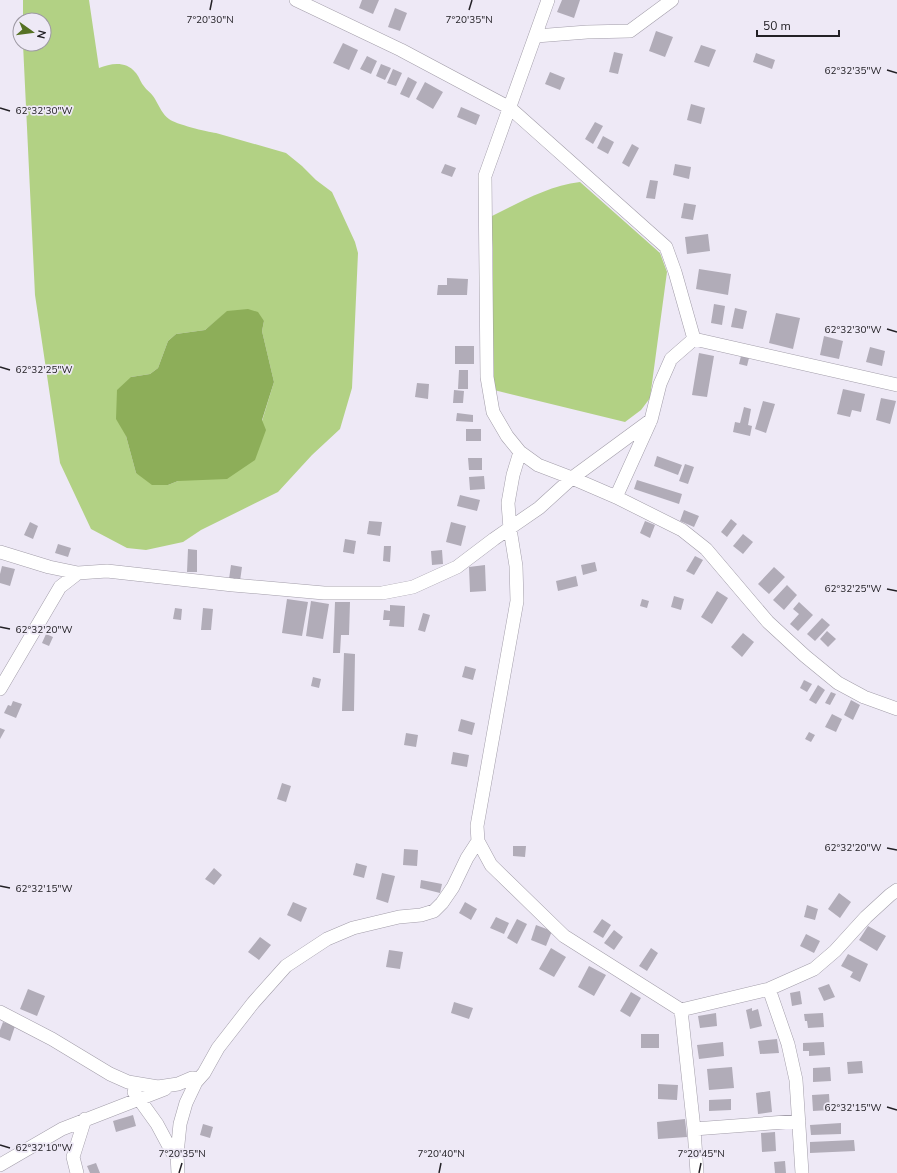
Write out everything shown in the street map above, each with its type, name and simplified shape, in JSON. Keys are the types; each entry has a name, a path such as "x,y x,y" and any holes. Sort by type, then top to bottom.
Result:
{"street":[{"path":"296,0 401,50 510,108 666,247 675,272 694,339"},
{"path":"548,0 485,176 487,377 493,412 507,436 520,452 538,465 616,497 682,530 706,549 768,622 805,656 838,683 864,697 897,709"},
{"path":"536,36 587,32 630,31 672,0"},
{"path":"694,339 897,385"},
{"path":"616,497 651,420 660,384 671,359 694,339"},
{"path":"0,552 49,567 78,573 107,571 233,586 309,592 382,593 413,587 457,567 540,508 572,478 651,420"},
{"path":"520,452 512,475 508,503 510,529 516,566 517,601 477,826 478,841 490,865 564,936 680,1010 769,989 814,969 835,951 866,917 897,890"},
{"path":"0,689 60,587 78,573"},
{"path":"178,1173 178,1139 183,1113 190,1093 198,1079 204,1073 218,1048 253,1003 286,966 326,939 353,928 399,917 422,915 434,910 442,903 453,887 467,858 478,841"},
{"path":"769,989 788,1044 796,1080 802,1173"},
{"path":"680,1010 698,1173"},
{"path":"0,1012 52,1039 110,1074 128,1082 158,1087 178,1084"},
{"path":"0,1165 62,1129 192,1078 198,1079"},
{"path":"128,1082 129,1086 157,1124 172,1152 177,1154"},
{"path":"77,1173 73,1157 86,1120"},
{"path":"694,1129 799,1121"}],"shaded area":[{"path":"23,0 89,0 99,68 118,64 131,68 154,97 161,110 172,121 191,128 216,133 286,153 332,192 355,242 358,253 352,388 340,429 312,455 278,492 201,530 183,542 146,550 127,548 91,529 60,463 35,295 23,52 52,52 52,12 23,12","holes":["228,311 264,321 262,331 274,382 262,421 178,481 168,485 136,473 126,436 131,377 150,374 158,368 168,341 176,334 205,330"]},
{"path":"580,182 660,253 667,272 650,398 641,410 625,422 494,390 492,339 493,250 490,217 545,191"},
{"path":"248,309 258,312 264,321 262,331 274,382 262,420 266,430 255,460 227,479 178,481 168,485 152,485 136,473 126,436 116,419 117,390 131,377 150,374 158,368 168,341 176,334 205,330 227,311"}],"building":[{"path":"362,0 379,0 373,14 359,8"},
{"path":"562,0 580,0 574,18 557,12"},
{"path":"395,8 407,13 400,31 388,27"},
{"path":"656,31 673,37 665,57 649,51"},
{"path":"343,43 358,50 349,70 333,63"},
{"path":"701,45 716,50 709,67 694,62"},
{"path":"614,52 623,54 618,74 609,72"},
{"path":"756,53 775,60 772,69 753,62"},
{"path":"367,56 377,61 371,74 360,69"},
{"path":"381,64 391,68 385,80 376,76"},
{"path":"393,69 402,73 396,86 387,83"},
{"path":"550,72 565,78 560,90 545,84"},
{"path":"408,77 417,82 409,98 400,94"},
{"path":"425,82 443,92 433,109 416,99"},
{"path":"691,104 705,108 701,124 687,120"},
{"path":"461,107 480,115 476,125 457,117"},
{"path":"595,122 603,126 593,144 585,139"},
{"path":"603,136 614,142 608,154 597,148"},
{"path":"632,144 639,148 629,167 622,163"},
{"path":"445,164 456,168 452,177 441,173"},
{"path":"675,164 691,167 689,179 673,175"},
{"path":"650,180 658,181 655,199 646,198"},
{"path":"684,203 696,205 693,220 681,218"},
{"path":"708,234 710,251 687,254 685,237"},
{"path":"699,269 731,274 728,295 696,289"},
{"path":"447,278 468,279 467,295 437,295 438,285 447,285"},
{"path":"714,304 725,306 722,325 711,323"},
{"path":"735,308 747,311 743,329 731,327"},
{"path":"776,313 800,318 793,349 769,343"},
{"path":"824,336 843,341 839,359 820,355"},
{"path":"455,346 474,346 474,364 455,364"},
{"path":"870,347 885,351 882,366 866,362"},
{"path":"699,353 714,356 707,397 692,395"},
{"path":"741,356 749,358 747,366 739,364"},
{"path":"459,370 468,370 468,389 458,389"},
{"path":"417,383 429,384 428,399 415,397"},
{"path":"843,389 865,394 861,412 852,410 850,417 837,414"},
{"path":"454,390 464,391 463,403 453,403"},
{"path":"881,398 896,401 890,424 876,420"},
{"path":"763,401 775,404 766,433 755,429"},
{"path":"744,407 751,409 748,425 752,426 750,436 733,432 735,422 740,423"},
{"path":"457,413 473,415 473,422 456,421"},
{"path":"466,429 481,429 481,441 466,441"},
{"path":"657,456 682,465 678,475 654,466"},
{"path":"468,458 482,458 482,470 469,470"},
{"path":"685,464 694,467 688,484 679,481"},
{"path":"484,476 485,489 470,490 469,477"},
{"path":"637,480 682,494 679,504 634,489"},
{"path":"460,495 480,500 477,511 457,506"},
{"path":"684,510 699,516 694,527 680,521"},
{"path":"731,519 737,524 727,537 721,532"},
{"path":"369,521 382,522 380,536 367,534"},
{"path":"645,521 655,525 650,538 640,533"},
{"path":"30,522 38,526 33,539 24,535"},
{"path":"451,522 466,526 461,546 446,542"},
{"path":"743,534 753,542 743,554 733,546"},
{"path":"345,539 356,541 354,554 343,552"},
{"path":"58,544 71,548 68,557 55,553"},
{"path":"384,546 391,546 390,562 383,561"},
{"path":"188,549 197,550 197,572 187,572"},
{"path":"442,550 443,564 432,565 431,551"},
{"path":"695,556 703,560 694,575 686,571"},
{"path":"595,562 597,571 583,575 581,565"},
{"path":"231,565 242,567 240,581 229,579"},
{"path":"485,565 486,591 470,592 469,567"},
{"path":"2,566 15,569 10,586 0,583"},
{"path":"774,567 785,577 769,594 758,584"},
{"path":"576,576 578,586 558,591 556,581"},
{"path":"787,585 797,595 784,610 773,600"},
{"path":"717,591 728,598 712,624 701,617"},
{"path":"674,596 684,599 681,610 671,607"},
{"path":"287,599 308,602 302,636 282,633"},
{"path":"642,599 649,601 647,608 640,606"},
{"path":"311,601 329,604 323,639 306,636"},
{"path":"335,602 350,602 349,635 341,635 340,653 333,653"},
{"path":"799,602 813,615 798,631 790,624 799,614 793,609"},
{"path":"390,605 405,606 404,627 389,626 390,620 383,620 384,610 390,611"},
{"path":"175,608 182,609 181,620 173,619"},
{"path":"203,608 213,609 211,630 201,630"},
{"path":"423,613 430,615 425,632 418,630"},
{"path":"822,618 830,625 815,641 807,634"},
{"path":"827,631 836,639 828,647 820,639"},
{"path":"743,633 754,642 742,657 731,647"},
{"path":"46,634 53,637 49,646 42,643"},
{"path":"344,653 355,654 354,711 342,711"},
{"path":"465,666 476,669 473,680 462,677"},
{"path":"313,677 321,679 319,688 311,686"},
{"path":"804,680 812,684 807,692 800,688"},
{"path":"818,685 825,690 816,704 809,700"},
{"path":"831,692 836,694 830,705 825,703"},
{"path":"851,700 860,705 853,720 844,715"},
{"path":"13,701 22,704 16,718 4,713 8,705 11,706"},
{"path":"832,714 842,719 836,732 825,727"},
{"path":"461,719 475,723 472,735 458,731"},
{"path":"0,728 5,730 0,739"},
{"path":"809,732 815,735 811,742 805,739"},
{"path":"406,733 418,735 416,747 404,745"},
{"path":"453,752 469,755 467,767 451,764"},
{"path":"282,783 291,786 286,802 277,799"},
{"path":"513,846 526,846 525,857 513,856"},
{"path":"404,849 418,850 417,866 403,865"},
{"path":"356,863 367,866 364,878 353,875"},
{"path":"214,868 222,875 214,885 205,879"},
{"path":"382,873 395,876 388,903 376,899"},
{"path":"421,880 442,884 440,893 420,888"},
{"path":"839,893 851,902 840,918 828,909"},
{"path":"293,902 307,908 301,922 287,915"},
{"path":"465,902 477,909 471,920 459,913"},
{"path":"807,905 818,909 815,920 804,917"},
{"path":"496,917 509,923 504,934 490,928"},
{"path":"517,919 527,924 517,944 507,938"},
{"path":"602,919 611,925 603,938 593,932"},
{"path":"536,925 552,931 546,946 531,940"},
{"path":"868,926 886,936 877,951 859,940"},
{"path":"614,930 623,937 614,950 604,943"},
{"path":"806,934 820,941 814,953 800,946"},
{"path":"260,937 271,945 259,960 248,952"},
{"path":"551,948 566,957 554,977 539,969"},
{"path":"651,948 658,953 647,971 639,966"},
{"path":"389,950 403,952 400,969 386,967"},
{"path":"848,954 868,964 860,982 850,977 853,972 841,966"},
{"path":"589,966 606,975 594,996 578,987"},
{"path":"829,984 835,997 824,1001 818,988"},
{"path":"28,989 45,996 37,1016 20,1009"},
{"path":"800,991 802,1004 792,1006 790,993"},
{"path":"631,992 641,998 630,1017 620,1011"},
{"path":"454,1002 473,1008 469,1019 451,1013"},
{"path":"752,1008 752,1011 758,1009 762,1026 750,1029 746,1010"},
{"path":"716,1013 717,1026 700,1028 698,1016"},
{"path":"823,1013 824,1027 808,1028 804,1014"},
{"path":"3,1022 15,1026 10,1041 0,1037 0,1030"},
{"path":"641,1034 659,1034 659,1048 641,1048"},
{"path":"777,1039 779,1053 760,1054 758,1041"},
{"path":"723,1042 724,1056 699,1059 697,1045"},
{"path":"824,1042 825,1055 809,1056 809,1051 803,1051 803,1043"},
{"path":"862,1061 863,1073 848,1074 847,1062"},
{"path":"732,1067 734,1088 709,1090 707,1069"},
{"path":"830,1067 831,1081 813,1082 813,1068"},
{"path":"658,1084 678,1085 677,1100 658,1099"},
{"path":"770,1091 772,1112 758,1114 756,1093"},
{"path":"829,1094 830,1110 813,1111 812,1095"},
{"path":"731,1099 731,1110 709,1111 709,1100"},
{"path":"133,1115 136,1126 116,1132 113,1121"},
{"path":"685,1119 687,1137 658,1139 657,1122"},
{"path":"841,1123 841,1134 811,1135 810,1125"},
{"path":"203,1124 213,1127 210,1138 200,1135"},
{"path":"775,1132 776,1151 762,1152 761,1133"},
{"path":"854,1140 855,1151 810,1153 810,1142"},
{"path":"785,1161 786,1173 775,1173 774,1162"},
{"path":"96,1163 100,1173 90,1173 87,1166"}]}
